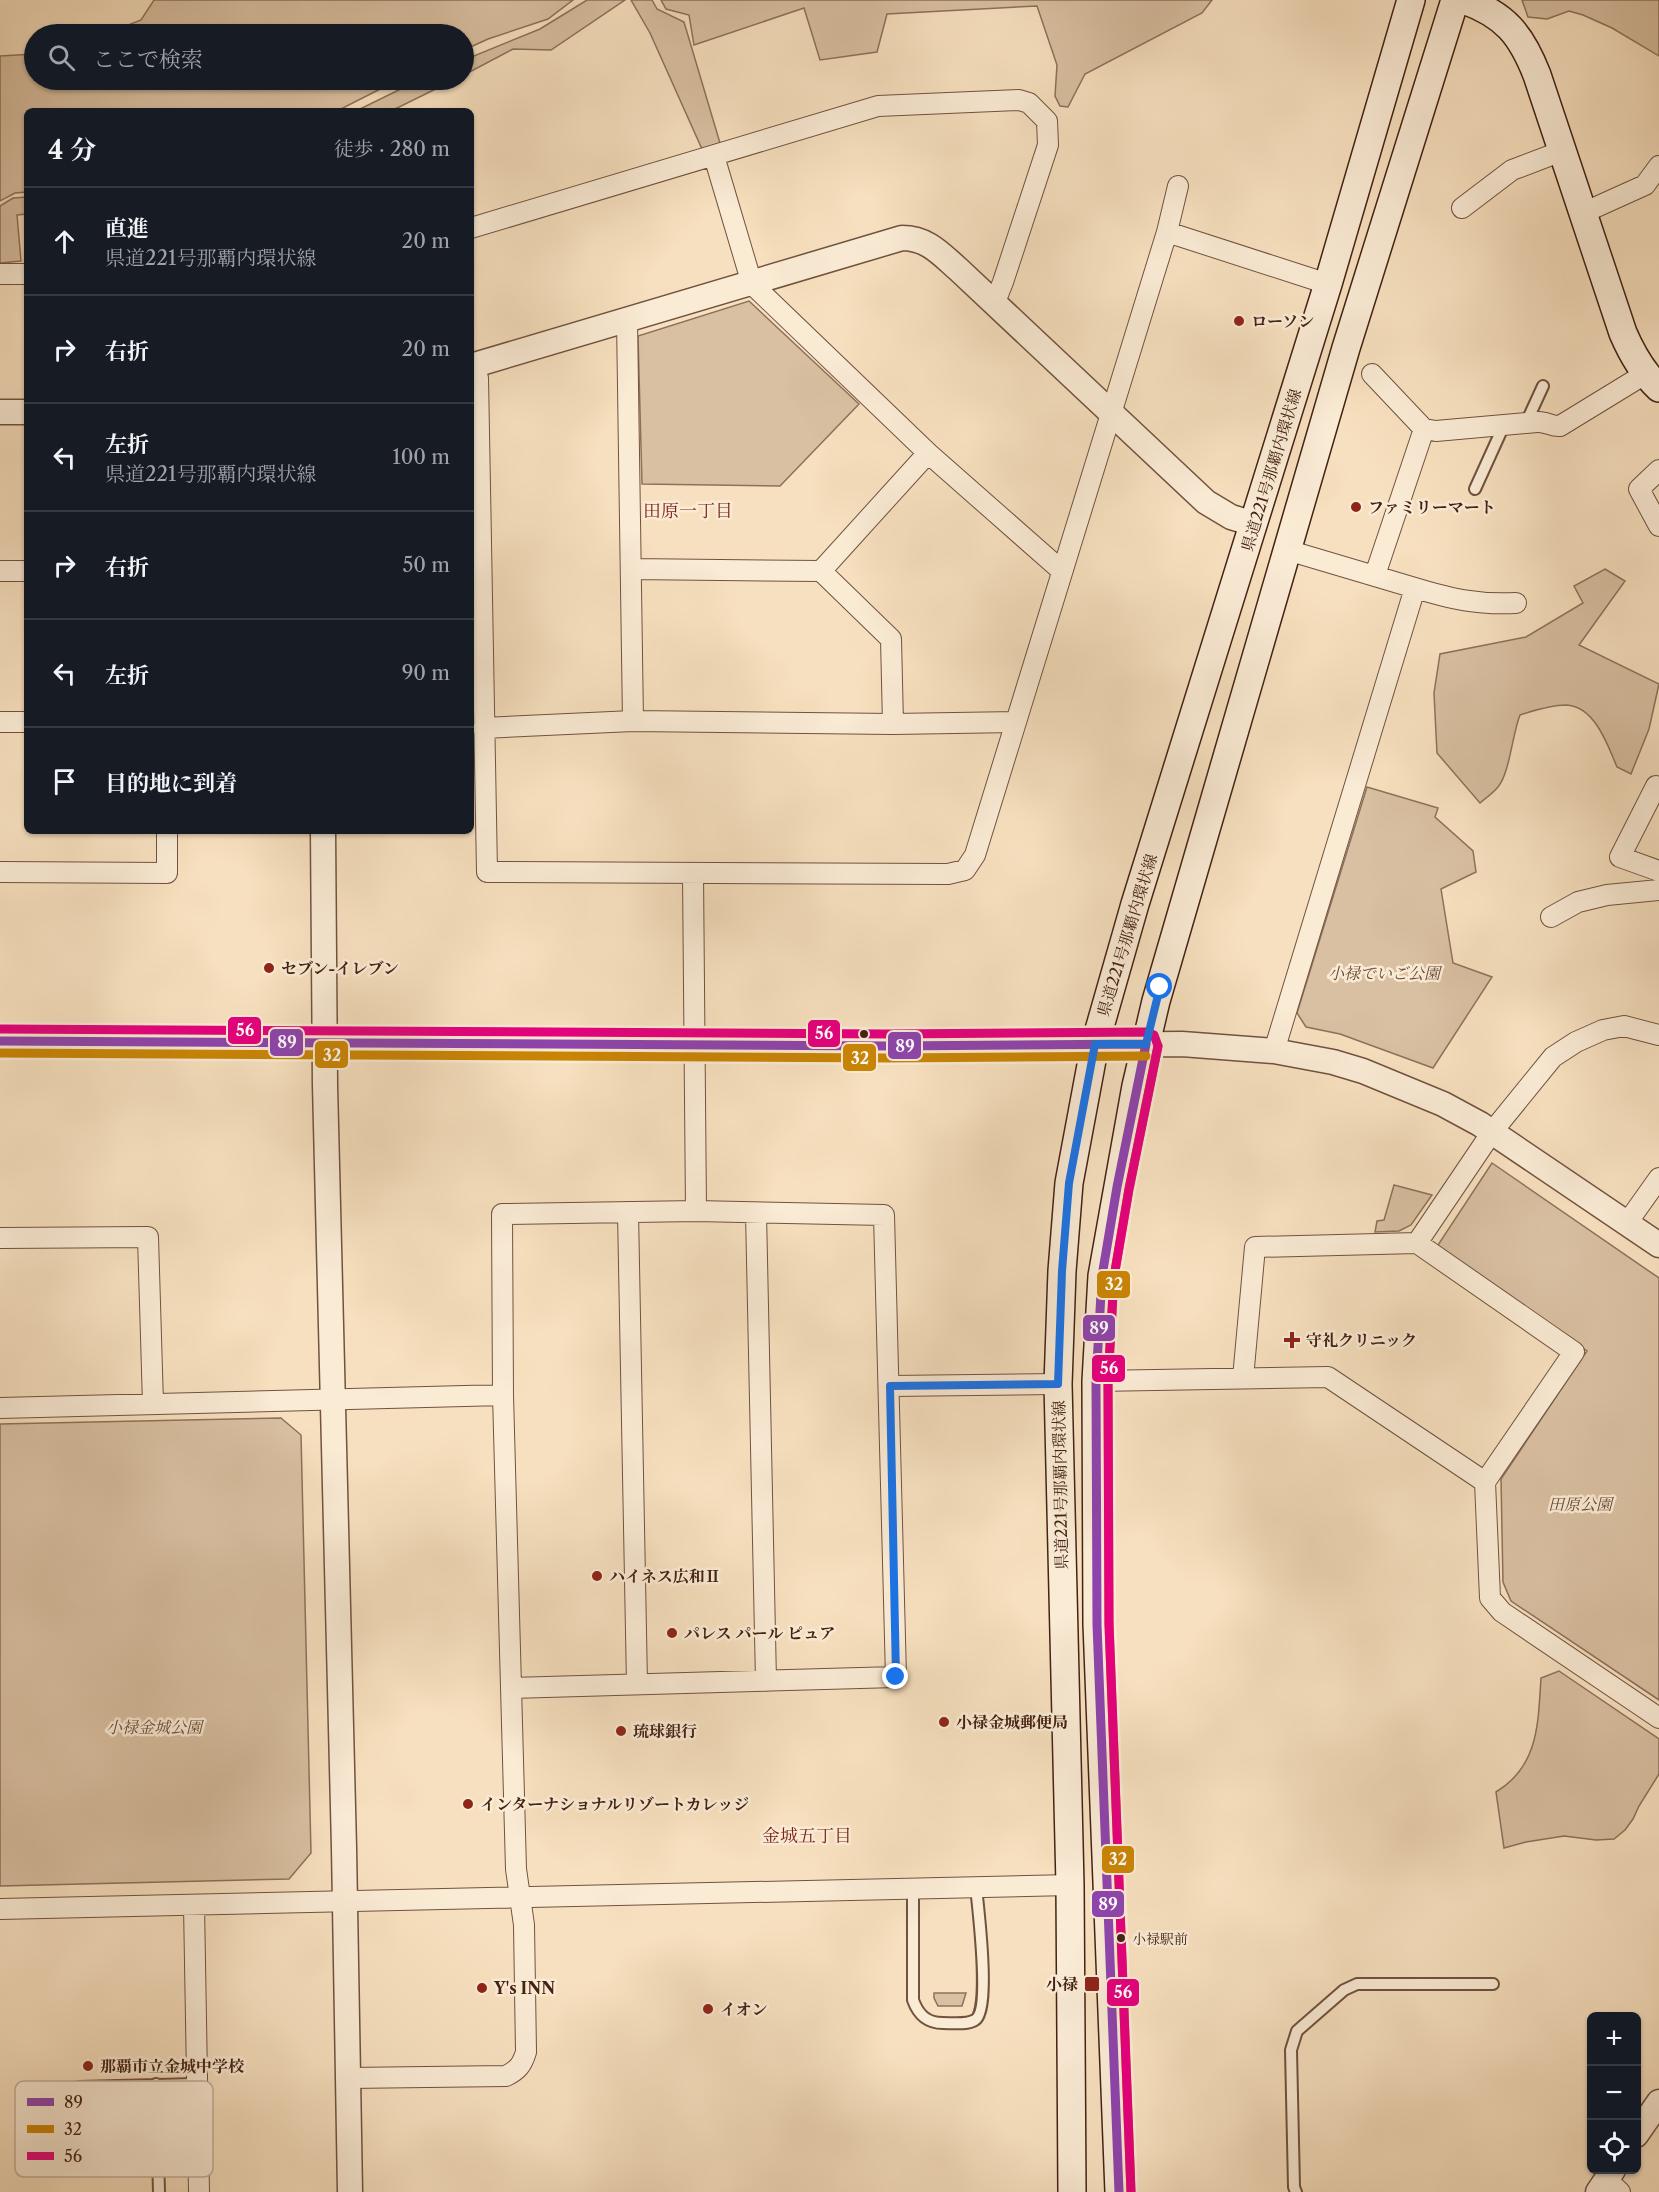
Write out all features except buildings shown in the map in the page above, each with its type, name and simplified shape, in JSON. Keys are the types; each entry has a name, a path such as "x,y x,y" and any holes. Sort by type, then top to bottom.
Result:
{"main road":[{"name":"県道221号那覇内環状線","path":"1072,2192 1070,1885 1058,1384 1062,1271 1069,1183 1095,1044 1135,904 1328,284 1411,0"},
{"path":"1119,2192 1098,1647 1096,1381 1102,1276 1121,1165 1146,1044 1179,921 1346,348 1455,0"},
{"path":"1464,0 1498,16 1527,50 1623,333 1652,381"}],"street":[{"path":"474,227 878,106 1019,100 1029,103 1047,121 1048,145 1004,282 995,302"},
{"path":"1462,208 1512,170 1562,151"},
{"path":"714,156 752,284 928,453 1062,571"},
{"path":"1583,213 1645,185 1659,166"},
{"path":"474,369 478,378 486,872 948,874 965,870 975,855 1167,232 1178,186"},
{"path":"1167,232 1328,284"},
{"path":"474,364 902,238 915,238 930,244 995,302 1206,502 1231,517 1254,524"},
{"path":"0,274 24,274"},
{"path":"627,320 633,721"},
{"path":"1372,374 1424,429 1436,431 1544,422 1554,427 1560,426 1652,381"},
{"path":"0,412 24,412"},
{"path":"1375,575 1424,429"},
{"path":"821,571 928,453"},
{"path":"1659,470 1639,489 1659,526"},
{"path":"1287,550 1460,601 1489,604 1516,603"},
{"path":"631,569 821,571 891,639 893,724"},
{"path":"0,571 24,571"},
{"path":"1274,1051 1415,588"},
{"path":"483,728 633,721 893,724 1016,722"},
{"path":"0,722 24,722"},
{"path":"1656,786 1620,856 1659,871"},
{"path":"0,872 167,873 166,834"},
{"path":"323,834 350,2192"},
{"path":"693,873 696,1211"},
{"path":"1551,917 1578,902 1607,895 1659,890"},
{"path":"1417,1243 1492,1132 1553,1057 1576,1042 1603,1030 1624,1026 1659,1035"},
{"path":"0,1041 694,1045 1196,1044 1274,1051 1333,1062 1382,1078 1451,1108 1492,1132 1659,1245"},
{"path":"1627,1223 1659,1178"},
{"path":"348,2078 506,2076 516,2071 523,2063 527,2042 524,1925 516,1869 511,1688 503,1395 502,1214 696,1211 884,1215 896,1677 511,1688"},
{"path":"627,1212 638,1684"},
{"path":"756,1213 766,1681"},
{"path":"0,1238 148,1237 153,1404"},
{"path":"1243,1378 1255,1247 1417,1243 1574,1352 1485,1482 1490,1598 1495,1606 1542,1641 1659,1718"},
{"path":"1096,1381 1328,1377 1485,1482"},
{"path":"890,1386 1058,1384"},
{"path":"0,1408 503,1395"},
{"path":"0,1909 1070,1885"},
{"path":"194,1905 196,2081"},
{"path":"1641,2128 1659,2102"},
{"path":"199,2177 199,2192"}],"lane":[{"path":"1526,423 1543,386"},
{"path":"1475,489 1503,425"},
{"path":"913,1887 913,2000 918,2014 927,2020 939,2023 966,2023 975,2020 980,2015 983,2002 983,1971 976,1887"},
{"path":"1296,2192 1294,2187 1291,2050 1298,2031 1344,1990 1357,1984 1493,1984"},
{"path":"159,2177 159,2192"}],"green space":[{"path":"154,0 573,0 548,19 474,45 474,24 131,24 141,20"},
{"path":"587,0 625,0 551,50 513,49 474,70 474,56 540,29"},
{"path":"631,0 652,0 657,9 684,22 720,143 702,149 650,33"},
{"path":"661,0 1212,0 1202,13 1085,74 1068,107 1060,106 1055,96 1057,65 1037,6 887,14 877,52 820,60 804,8 694,45 689,15 666,9"},
{"path":"1522,0 1659,0 1659,56 1612,28 1583,15 1569,11 1547,19 1528,17"},
{"path":"24,55 24,90 378,90 343,108 24,108 24,192 15,193 0,201 0,56"},
{"path":"399,90 434,90 397,108 362,108"},
{"path":"24,197 24,214 17,215 21,261 0,263 0,206 13,198"},
{"path":"749,301 859,404 780,486 642,484 638,336"},
{"path":"1605,569 1625,581 1579,645 1659,684 1649,729 1631,774 1617,767 1599,728 1585,712 1566,705 1549,707 1520,715 1502,780 1496,789 1480,803 1437,753 1434,693 1440,654 1526,637 1583,603 1574,586"},
{"name":"小禄でいご公園","path":"1367,787 1438,808 1435,817 1473,851 1476,872 1441,889 1453,963 1492,977 1433,1068 1340,1034 1306,1027 1297,1013"},
{"name":"田原公園","path":"1492,1163 1659,1278 1659,1700 1511,1601 1503,1582 1501,1479 1587,1351 1436,1248"},
{"path":"1394,1185 1432,1195 1411,1225 1399,1231 1375,1232 1377,1221 1384,1220"},
{"name":"小禄金城公園","path":"281,1418 301,1435 311,1853 289,1879 0,1886 0,1424"},
{"path":"1559,1671 1659,1739 1659,1774 1633,1819 1614,1839 1596,1840 1564,1836 1504,1848 1496,1792 1521,1770 1534,1742 1541,1678"},
{"path":"934,1993 966,1993 962,2006 938,2006"}],"transit line":[{"name":"56","path":"0,1029 890,1034 1146,1032 1154,1035 1158,1046 1114,1277 1108,1381 1109,1624 1131,2192"},
{"name":"89","path":"0,1041 890,1046 1146,1044"},
{"name":"89","path":"1119,2192 1097,1624 1096,1381 1102,1276 1117,1187 1146,1044"},
{"name":"32","path":"1131,2192 1109,1624 1108,1381 1114,1277 1158,1046"},
{"name":"32","path":"0,1053 890,1058 1146,1056"}],"place":[{"name":"ローソン","path":"1239,321"},
{"name":"ファミリーマート","path":"1356,507"},
{"name":"セブン-イレブン","path":"269,968"},
{"name":"守礼クリニック","path":"1292,1340"},
{"name":"ハイネス広和Ⅱ","path":"597,1576"},
{"name":"パレス パール ピュア","path":"672,1633"},
{"name":"小禄金城郵便局","path":"944,1722"},
{"name":"琉球銀行","path":"621,1731"},
{"name":"インターナショナルリゾートカレッジ","path":"468,1804"},
{"name":"小禄駅前","path":"1121,1938"},
{"name":"小禄","path":"1092,1984"},
{"name":"Y's INN","path":"482,1988"},
{"name":"イオン","path":"708,2009"},
{"name":"那覇市立金城中学校","path":"88,2066"}],"district":[{"name":"田原一丁目","path":"688,511"},
{"name":"金城五丁目","path":"807,1836"}],"route":[{"path":"896,1677 890,1386 1058,1384 1062,1271 1069,1183 1083,1098 1095,1044 1146,1044 1160,987"}]}
